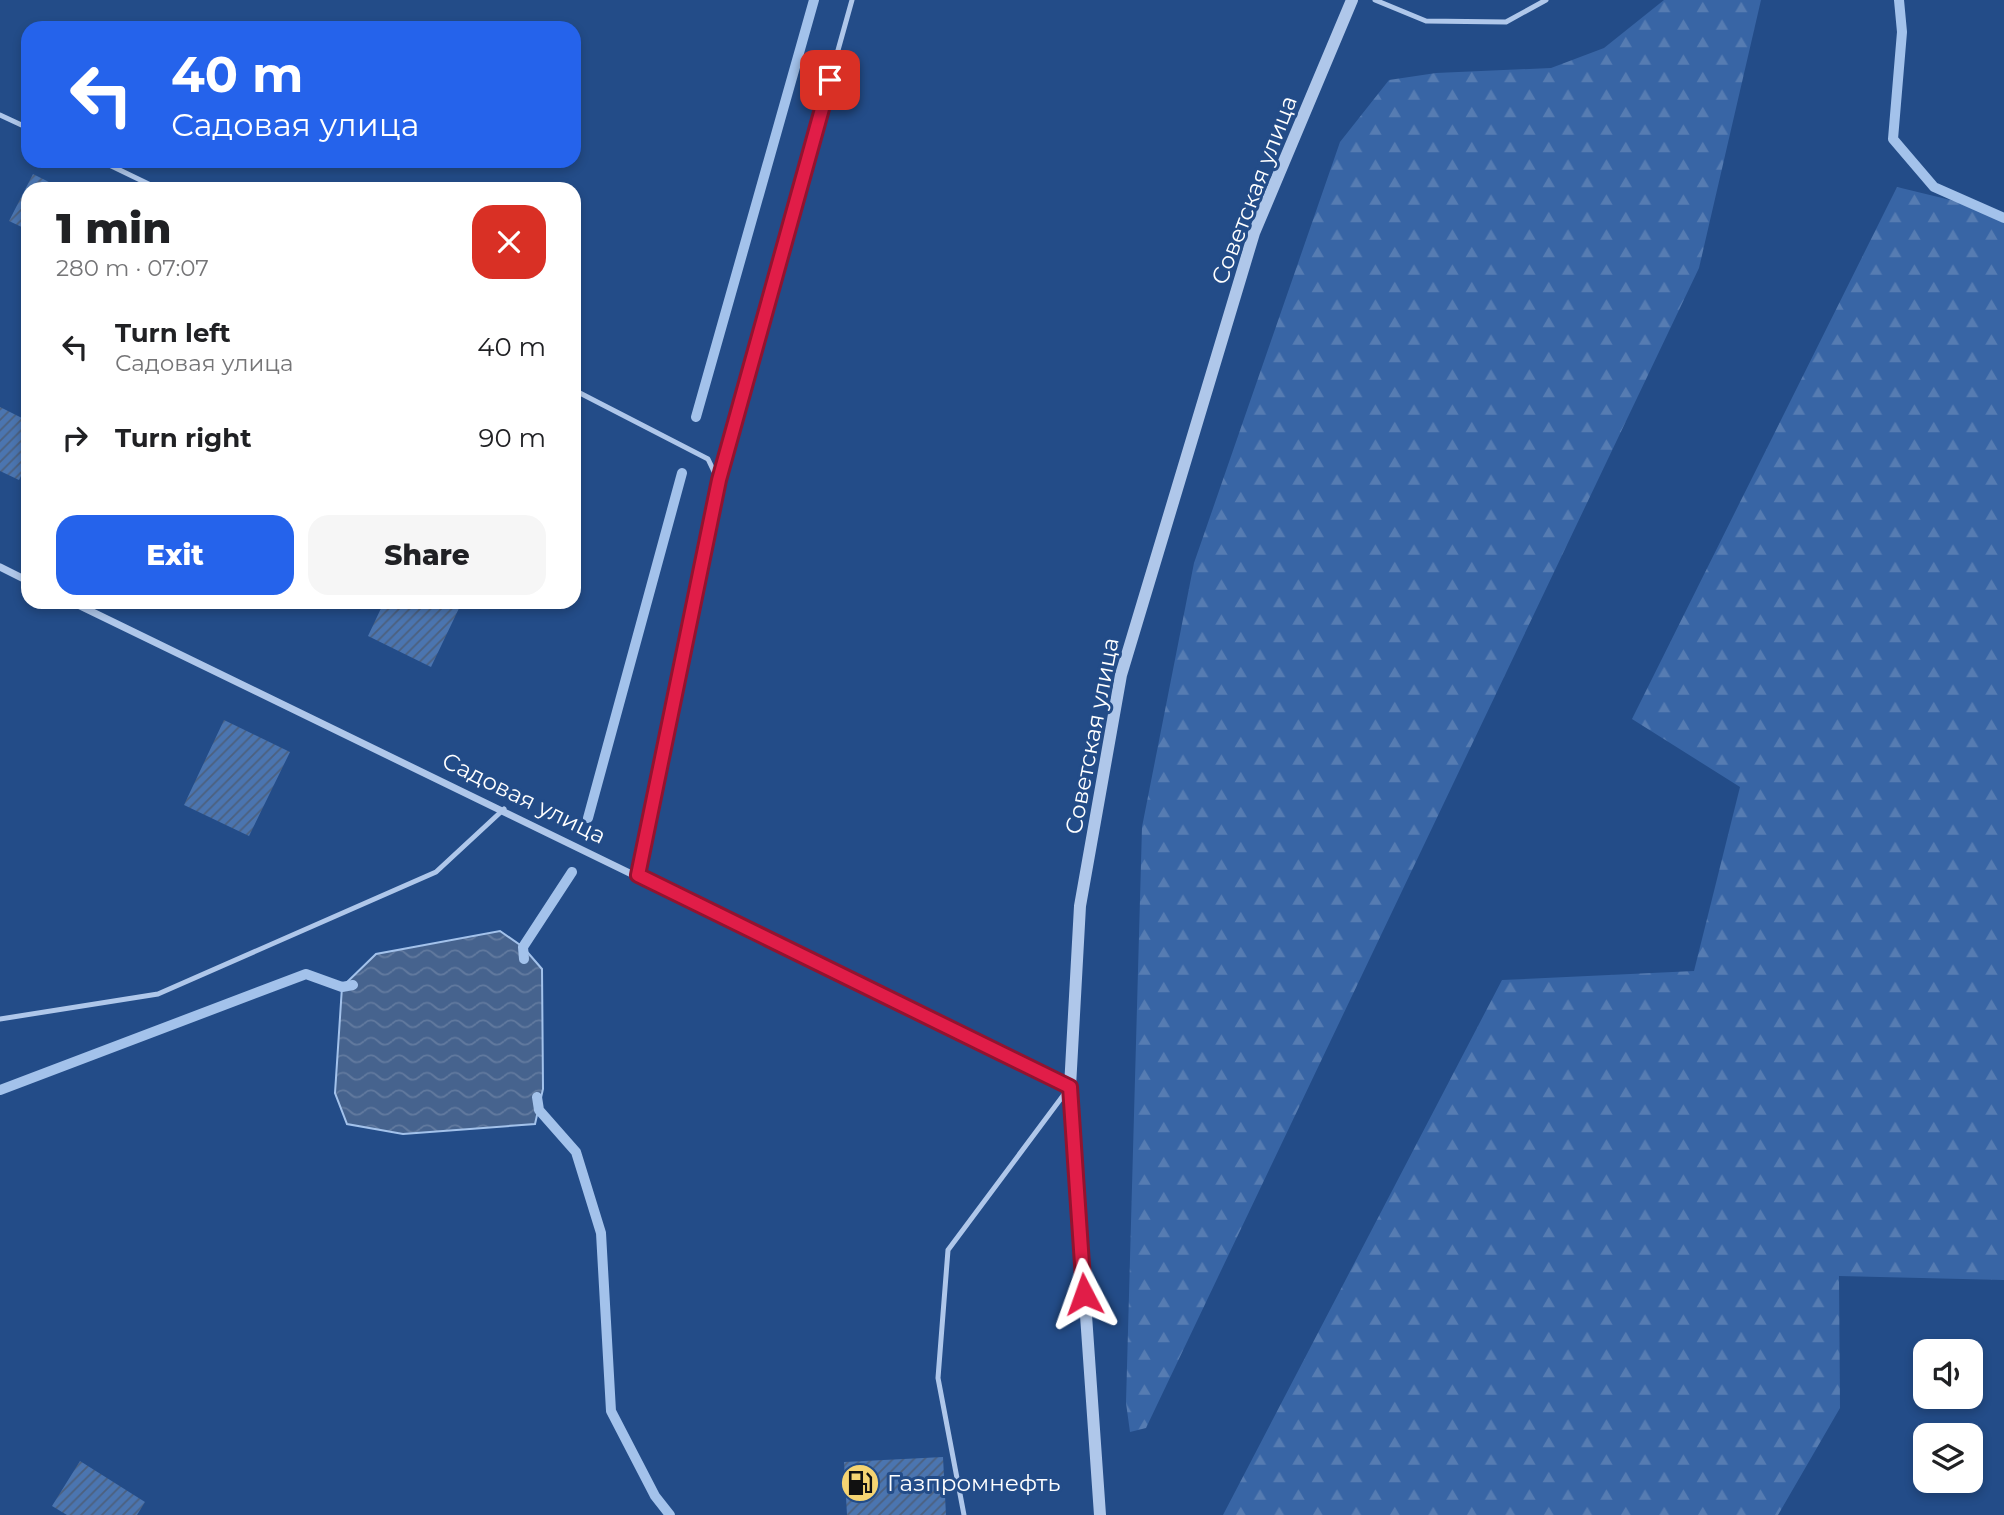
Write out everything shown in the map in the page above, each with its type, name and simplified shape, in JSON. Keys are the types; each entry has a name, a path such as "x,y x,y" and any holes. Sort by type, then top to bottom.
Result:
{"street":[{"name":"Советская улица","path":"1100,1515 1070,1087 1080,906 1121,675 1254,233 1352,0"},
{"path":"0,568 21,578"},
{"name":"Садовая улица","path":"87,609 504,809 1070,1087"}],"lane":[{"path":"638,875 719,480 852,0"},
{"path":"1375,0 1426,21 1506,22 1546,0"},
{"path":"0,115 21,125"},
{"path":"116,168 145,182"},
{"path":"581,394 708,459 719,480"},
{"path":"0,1019 158,994 436,872 504,809"},
{"path":"964,1515 938,1378 948,1250 1070,1087"}],"green space":[{"path":"1664,0 1761,0 1699,268 1146,1428 1130,1432 1126,1403 1142,827 1194,563 1340,142 1389,80 1436,73 1551,68 1604,48"},
{"path":"1897,187 2004,213 2004,1280 1839,1276 1840,1408 1778,1515 1223,1515 1502,980 1694,971 1740,787 1632,719"}],"water":[{"path":"500,931 523,947 542,969 543,1089 535,1124 403,1134 347,1124 335,1093 342,987 376,954"}],"building":[{"path":"33,174 49,182 29,182"},
{"path":"21,198 21,227 9,221"},
{"path":"0,407 21,418 21,476 19,480 0,471"},
{"path":"381,609 459,609 431,667 368,636"},
{"path":"224,720 290,752 249,836 184,805"},
{"path":"943,1457 946,1515 847,1515 844,1462"},
{"path":"80,1461 145,1502 137,1515 67,1515 52,1506"}],"waterway":[{"path":"696,417 814,0"},
{"path":"1899,0 1902,32 1893,139 1934,187 2004,218"},
{"path":"588,818 682,473"},
{"path":"524,959 523,947 572,872"},
{"path":"0,1090 306,974 342,987 353,985"},
{"path":"537,1097 539,1110 576,1152 601,1233 611,1411 655,1496 670,1515"}],"place":[{"name":"Газпромнефть","path":"860,1483"}],"route":[{"path":"830,80 719,480 638,875 1070,1087 1084,1294"}]}
